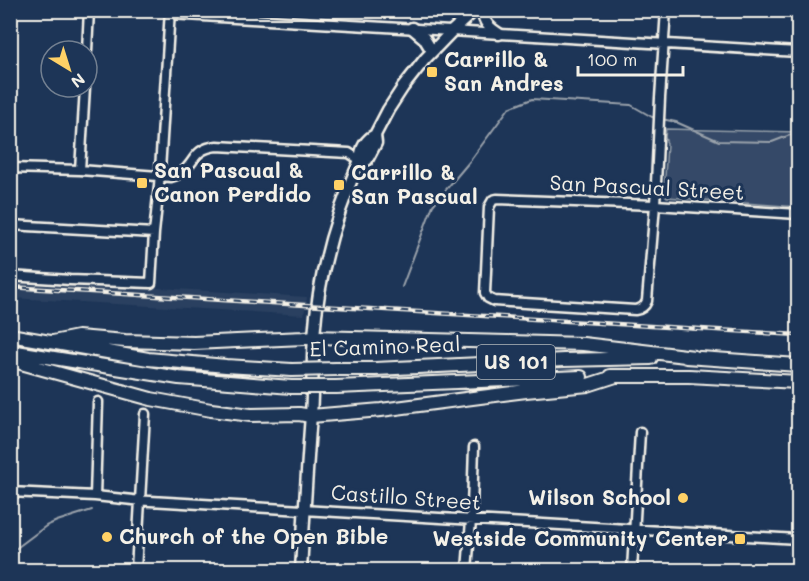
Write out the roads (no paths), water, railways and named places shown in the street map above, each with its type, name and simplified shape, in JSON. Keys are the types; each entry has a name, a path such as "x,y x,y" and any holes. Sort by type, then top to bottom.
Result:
{"highway":[{"name":"El Camino Real","path":"10,335 148,358 292,370 694,357 798,365"},
{"path":"53,342 78,337 194,343 314,337 583,344 694,357"},
{"name":"El Camino Real","path":"10,351 153,375 291,387 616,376 689,376 798,382"},
{"path":"10,360 171,404 241,414 296,414 310,422 526,391 588,385 616,376"}],"main road":[{"path":"301,570 314,337 321,280 328,247 360,160 367,160 372,153 376,143 375,135 393,102 432,51 475,10"},
{"path":"483,10 486,23 499,34"},
{"path":"412,28 424,38 432,51"}],"street":[{"path":"88,39 89,10"},
{"path":"655,205 666,10"},
{"path":"10,276 151,283 170,12 798,52"},
{"path":"80,170 84,99"},
{"path":"10,168 80,170 171,177 188,168 199,152 217,146 349,153 360,160"},
{"name":"San Pascual Street","path":"655,205 647,300 643,307 635,310 494,301 485,293 489,207 493,200 655,205 798,214"},
{"path":"10,225 154,233"},
{"path":"95,496 98,402"},
{"path":"136,570 145,414"},
{"path":"632,570 640,432"},
{"path":"467,570 474,447"},
{"name":"Castillo Street","path":"10,492 798,539"},
{"path":"795,570 798,528"}],"waterway":[{"path":"402,287 433,205 470,161 509,108 532,99 631,105 652,117 676,122 719,141 772,142 798,132"},
{"path":"10,553 46,526 92,510"}],"railway":[{"path":"10,287 798,335"}],"place":[{"name":"Carrillo & San Andres","path":"432,72"},
{"name":"San Pascual & Canon Perdido","path":"142,183"},
{"name":"Carrillo & San Pascual","path":"339,185"},
{"name":"Wilson School","path":"683,498"},
{"name":"Church of the Open Bible","path":"107,537"},
{"name":"Westside Community Center","path":"740,539"}]}
